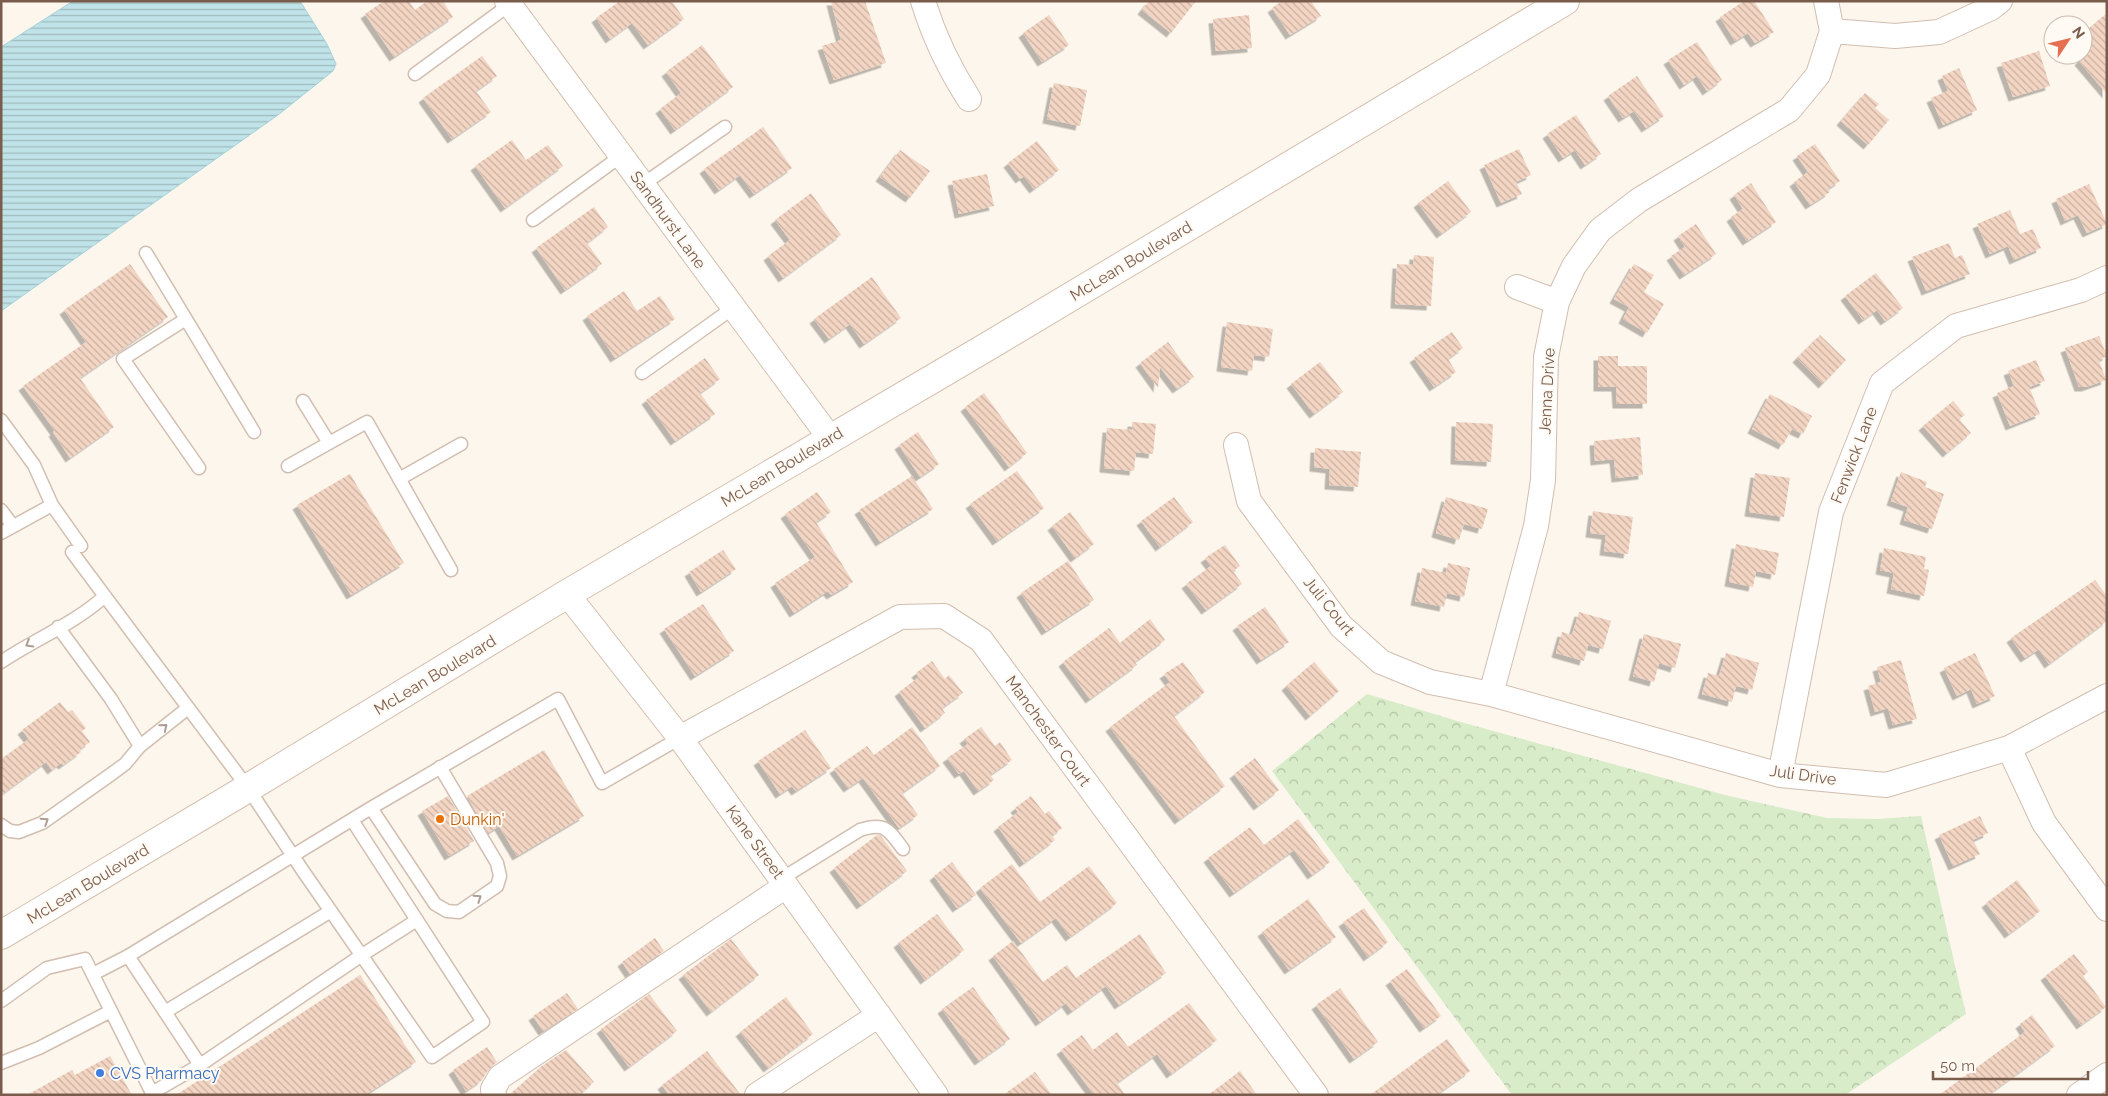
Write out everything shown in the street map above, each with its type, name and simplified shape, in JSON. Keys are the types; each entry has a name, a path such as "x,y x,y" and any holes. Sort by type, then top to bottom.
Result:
{"main road":[{"name":"McLean Boulevard","path":"3,931 248,788 567,594 1565,1"}],"street":[{"path":"923,1 938,46 952,73 969,99"},
{"name":"Jenna Drive","path":"1491,694 1536,526 1543,480 1546,357 1557,302 1574,266 1600,230 1639,200 1789,110 1818,75 1832,31 1826,1"},
{"path":"1832,31 1895,36 1939,32 1991,8 2000,1"},
{"name":"Sandhurst Lane","path":"508,3 830,438"},
{"name":"Fenwick Lane","path":"1780,774 1832,512 1882,383 1956,326 2081,290 2107,278"},
{"path":"1517,287 1557,302"},
{"name":"Juli Court","path":"1236,445 1248,500 1341,626 1381,662 1430,682 1491,694"},
{"name":"Kane Street","path":"567,594 680,738 936,1095"},
{"name":"Manchester Court","path":"680,738 900,617 944,616 980,640 1316,1095"},
{"name":"Juli Drive","path":"1491,694 1780,774 1886,785 2010,748 2107,696"},
{"path":"2010,748 2044,823 2107,909"},
{"path":"494,1095 493,1089 500,1077 783,882"},
{"path":"757,1095 879,1016"},
{"path":"2080,1095 2107,1074"}],"lane":[{"path":"415,74 508,3"},
{"path":"642,185 725,127"},
{"path":"533,220 621,156"},
{"path":"146,253 254,432"},
{"path":"642,373 733,308"},
{"path":"186,319 124,359 198,468"},
{"path":"303,401 329,443"},
{"path":"1,420 34,465 52,505 105,596 248,788 293,857 432,1057 483,1022 352,820"},
{"path":"288,466 367,422 451,570"},
{"path":"400,479 461,444"},
{"path":"1,533 52,505"},
{"path":"1,510 13,526"},
{"path":"1,662 88,611 105,596"},
{"path":"58,627 111,699 140,746"},
{"path":"93,974 128,956 371,808 558,699 602,782 680,738"},
{"path":"1,825 10,831 18,832 42,823 125,764 140,746 188,708"},
{"path":"371,808 435,904 447,911 459,912 496,886 500,876 498,863 440,767"},
{"path":"783,882 860,830 875,825 884,827 903,849"},
{"path":"165,1012 331,911"},
{"path":"1,1001 47,968 85,959 152,1094 200,1065 362,955 418,920"},
{"path":"128,956 200,1065"},
{"path":"1,1063 39,1048 111,1011"}],"green space":[{"path":"1367,694 1725,795 1827,818 1878,819 1921,816 1966,1014 1845,1095 1512,1095 1272,771"}],"water":[{"path":"73,1 300,1 327,44 336,64 333,71 278,115 1,311 1,47"}],"building":[{"path":"384,1 409,1 415,10 427,1 443,1 453,17 394,57 365,14"},
{"path":"620,1 672,1 684,19 648,45 632,23 610,39 596,18"},
{"path":"831,1 865,1 886,63 834,80 822,46 841,40"},
{"path":"1149,1 1196,1 1171,33 1142,10"},
{"path":"1282,1 1311,1 1321,16 1290,35 1272,8"},
{"path":"1744,1 1754,1 1774,32 1755,43 1748,33 1735,41 1720,17"},
{"path":"2107,13 2107,94 2082,65 2093,65 2093,25"},
{"path":"1049,15 1069,45 1042,62 1023,33"},
{"path":"1249,15 1252,48 1216,51 1213,19"},
{"path":"1697,42 1722,80 1707,91 1697,76 1684,85 1668,60"},
{"path":"702,45 733,87 675,130 660,109 681,93 666,72"},
{"path":"2039,51 2050,86 2013,97 2001,63"},
{"path":"482,56 497,76 476,91 491,112 452,139 423,98"},
{"path":"1959,68 1977,110 1943,125 1931,98 1948,91 1942,76"},
{"path":"1637,76 1664,116 1646,128 1634,111 1623,118 1608,96"},
{"path":"1054,83 1087,90 1080,126 1047,119"},
{"path":"1865,93 1879,104 1875,108 1889,120 1868,145 1841,121"},
{"path":"1576,115 1601,154 1585,165 1575,150 1563,158 1547,134"},
{"path":"763,127 792,168 754,194 740,175 719,190 704,169"},
{"path":"512,140 526,160 548,145 563,166 505,208 475,166"},
{"path":"1037,141 1059,170 1034,189 1024,176 1020,179 1008,163"},
{"path":"1815,144 1840,181 1828,189 1830,192 1810,205 1794,182 1808,172 1797,156"},
{"path":"1519,149 1531,175 1516,182 1522,194 1501,203 1484,165"},
{"path":"900,150 930,171 910,198 880,177"},
{"path":"987,174 994,206 959,214 952,181"},
{"path":"1448,181 1471,212 1441,234 1418,203"},
{"path":"1751,183 1776,222 1747,241 1731,217 1743,209 1734,195"},
{"path":"2089,184 2107,224 2087,233 2078,215 2065,221 2056,199"},
{"path":"811,193 841,235 783,278 768,256 790,240 775,220"},
{"path":"594,207 608,227 587,243 602,264 565,290 536,248"},
{"path":"2010,210 2020,234 2033,229 2041,248 2014,260 2008,246 1990,254 1977,224"},
{"path":"1696,224 1716,254 1684,275 1671,256 1685,247 1678,236"},
{"path":"1949,243 1955,258 1962,255 1970,274 1926,291 1912,257"},
{"path":"1414,255 1434,257 1431,306 1395,304 1397,264 1413,265"},
{"path":"130,264 168,317 80,378 114,427 70,458 53,432 55,431 23,386 86,342 64,310"},
{"path":"1634,264 1654,275 1644,292 1664,304 1647,333 1623,319 1629,307 1614,299"},
{"path":"1876,273 1903,308 1885,321 1877,310 1863,320 1845,296"},
{"path":"872,277 901,318 864,344 850,324 829,339 814,319"},
{"path":"624,291 637,311 660,296 675,319 615,358 587,316"},
{"path":"1227,322 1273,329 1269,357 1254,355 1252,371 1221,367"},
{"path":"1452,332 1463,348 1448,359 1456,372 1434,387 1414,358"},
{"path":"1820,335 1846,360 1823,384 1797,358"},
{"path":"2099,336 2107,356 2099,360 2106,380 2086,387 2079,387 2065,348"},
{"path":"1168,342 1194,377 1177,389 1160,367 1158,388 1140,363"},
{"path":"1598,356 1618,356 1618,366 1647,366 1647,404 1617,404 1616,387 1598,387"},
{"path":"705,358 720,379 700,393 715,414 675,441 646,400"},
{"path":"2036,360 2045,381 2029,387 2040,414 2010,426 1997,393 2014,386 2008,371"},
{"path":"1320,362 1343,392 1314,414 1291,384"},
{"path":"984,393 1027,453 1009,467 965,407"},
{"path":"1770,394 1812,416 1803,434 1792,429 1783,445 1752,429"},
{"path":"1953,401 1965,415 1959,419 1971,433 1947,453 1923,426"},
{"path":"1132,422 1156,424 1153,454 1136,452 1134,471 1104,468 1107,428 1132,430"},
{"path":"1456,422 1493,424 1491,462 1455,460"},
{"path":"918,432 939,464 920,477 899,445"},
{"path":"1640,437 1643,475 1616,478 1614,459 1595,461 1594,441"},
{"path":"1315,448 1361,452 1358,487 1329,485 1330,469 1314,467"},
{"path":"1017,471 1044,508 997,541 970,504"},
{"path":"1901,472 1927,482 1925,487 1944,494 1932,529 1904,520 1908,507 1891,501"},
{"path":"1755,473 1790,478 1784,517 1749,512"},
{"path":"350,474 404,563 351,595 297,505"},
{"path":"912,476 933,509 880,542 859,510"},
{"path":"817,492 831,512 816,522 853,582 831,595 828,591 794,613 775,583 815,557 785,514"},
{"path":"1174,497 1193,522 1160,547 1141,521"},
{"path":"1446,497 1488,509 1482,529 1464,524 1459,540 1436,533"},
{"path":"1593,511 1633,517 1628,554 1604,551 1606,535 1590,533"},
{"path":"1070,512 1094,544 1075,558 1052,526"},
{"path":"1736,544 1779,553 1775,575 1756,571 1753,587 1729,582"},
{"path":"1225,545 1240,566 1233,571 1242,584 1206,610 1186,584 1211,566 1205,558"},
{"path":"1884,548 1926,557 1924,569 1929,570 1924,596 1891,589 1894,573 1880,570"},
{"path":"723,550 736,569 701,592 689,572"},
{"path":"1068,561 1094,600 1046,631 1021,593"},
{"path":"1448,563 1470,568 1464,597 1447,593 1444,607 1415,601 1422,568 1446,573"},
{"path":"2095,580 2107,596 2107,621 2049,664 2039,649 2025,658 2011,638"},
{"path":"703,604 734,651 695,676 664,629"},
{"path":"1265,607 1289,642 1261,660 1237,626"},
{"path":"1579,612 1611,621 1603,649 1588,645 1584,661 1556,653 1562,632 1572,635"},
{"path":"1150,619 1165,640 1135,662 1137,665 1090,699 1063,662 1109,628 1120,643"},
{"path":"1644,634 1681,644 1675,668 1659,663 1654,682 1633,676"},
{"path":"1726,653 1759,663 1752,690 1736,686 1732,702 1702,694 1708,673 1719,676"},
{"path":"1975,653 1995,696 1977,704 1971,689 1957,696 1944,668"},
{"path":"1901,660 1917,719 1893,725 1888,708 1875,712 1868,686 1881,682 1877,667"},
{"path":"932,661 945,679 949,675 963,693 942,708 945,713 925,728 899,692 919,677 916,673"},
{"path":"1183,662 1205,692 1174,716 1225,786 1179,820 1110,727 1170,682 1164,674"},
{"path":"1314,662 1339,691 1310,716 1286,686"},
{"path":"60,702 68,712 72,710 86,728 82,731 90,742 80,749 81,752 63,765 61,763 52,770 46,762 1,795 1,759 29,739 22,730"},
{"path":"912,727 940,766 902,793 918,815 899,828 863,778 848,788 834,769 867,746 874,755"},
{"path":"981,727 995,746 1000,742 1012,760 990,775 994,780 978,791 964,771 959,774 947,758 968,744 964,739"},
{"path":"805,730 831,768 796,791 792,786 780,794 758,761"},
{"path":"544,750 584,816 517,856 499,826 488,833 467,796"},
{"path":"1255,758 1279,790 1258,806 1234,774"},
{"path":"448,796 474,841 449,856 422,811"},
{"path":"1031,796 1045,814 1049,811 1062,828 1052,836 1055,840 1024,863 998,827 1018,812 1015,808"},
{"path":"1980,816 1988,833 1973,840 1980,854 1953,866 1939,835"},
{"path":"1298,819 1330,862 1312,875 1294,850 1234,893 1208,858 1250,827 1264,845"},
{"path":"877,835 881,836 907,871 861,905 834,868"},
{"path":"952,862 976,895 957,908 934,876"},
{"path":"1012,864 1040,902 1089,866 1117,903 1070,937 1056,918 1021,943 980,888"},
{"path":"2017,880 2040,911 2009,934 1986,903"},
{"path":"1308,899 1336,937 1289,970 1262,932"},
{"path":"1364,908 1388,942 1368,957 1343,922"},
{"path":"937,914 964,950 925,980 898,943"},
{"path":"1140,934 1166,973 1119,1005 1106,986 1072,1011 1066,1003 1040,1022 993,956 1013,941 1043,982 1067,965 1076,978"},
{"path":"655,938 664,951 630,974 622,962"},
{"path":"731,939 759,975 711,1012 683,975"},
{"path":"2074,954 2088,972 2083,976 2106,1007 2081,1025 2045,976"},
{"path":"1407,969 1441,1016 1424,1028 1390,981"},
{"path":"360,975 416,1062 365,1095 176,1095"},
{"path":"973,987 1010,1039 979,1061 942,1009"},
{"path":"1340,988 1378,1042 1354,1059 1316,1005"},
{"path":"567,993 578,1009 543,1031 533,1016"},
{"path":"649,994 677,1031 629,1067 601,1029"},
{"path":"786,997 813,1034 768,1068 740,1032"},
{"path":"1189,1003 1217,1040 1171,1074 1157,1054 1117,1083 1125,1095 1094,1095 1061,1050 1082,1035 1093,1050 1117,1032 1128,1047"},
{"path":"2032,1015 2055,1046 1988,1095 1939,1095 2025,1032 2020,1024"},
{"path":"1447,1039 1470,1071 1436,1095 1370,1095"},
{"path":"487,1047 497,1062 488,1070 482,1080 466,1091 453,1070"},
{"path":"566,1050 594,1082 580,1095 509,1095 542,1066"},
{"path":"707,1051 741,1095 669,1095 662,1085"},
{"name":"CVS Pharmacy","path":"110,1056 132,1095 27,1095 72,1070 75,1075"},
{"path":"1240,1071 1257,1095 1208,1095"},
{"path":"1035,1072 1052,1095 1003,1095"}],"place":[{"name":"Dunkin'","path":"440,819"},
{"name":"CVS Pharmacy","path":"100,1073"}]}
